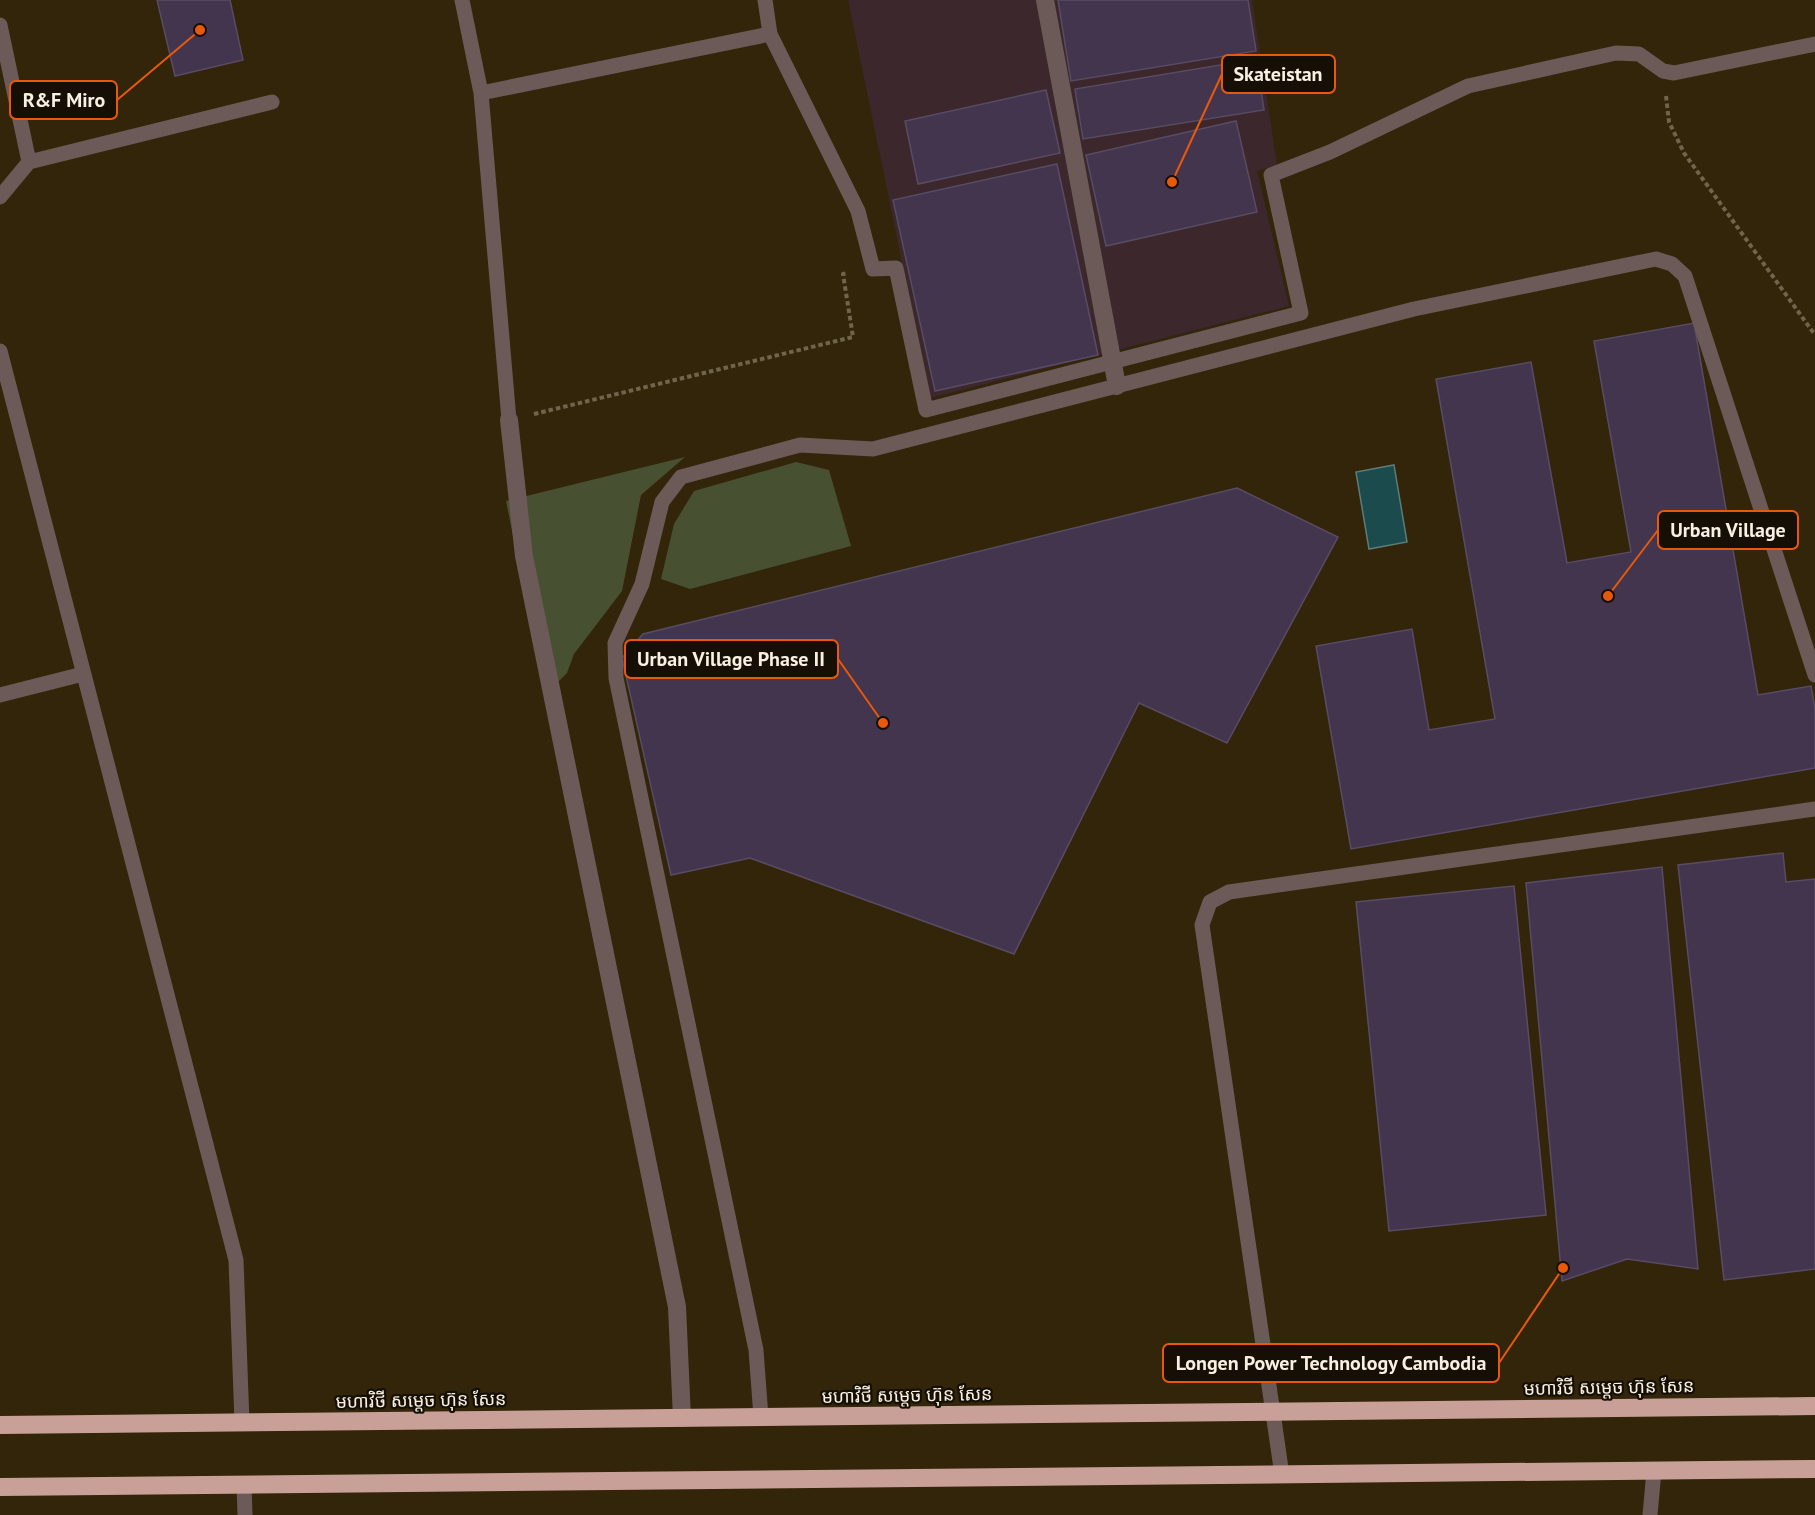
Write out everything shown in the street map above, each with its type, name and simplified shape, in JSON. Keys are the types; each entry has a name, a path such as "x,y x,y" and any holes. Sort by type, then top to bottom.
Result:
{"highway":[{"name":"មហាវិថី សម្តេច ហ៊ុន សែន","path":"0,1425 1815,1406"},
{"path":"0,1487 1815,1469"}],"street":[{"path":"1045,0 1110,362 1117,386"},
{"path":"509,420 524,556 677,1307 682,1418"}],"lane":[{"path":"462,0 481,93 509,420"},
{"path":"765,0 770,34 858,211 873,269 896,268 926,410 1301,313 1271,175 1330,152 1468,86 1616,52 1639,54 1663,71 1674,73 1815,44"},
{"path":"0,25 29,162"},
{"path":"481,93 770,34"},
{"path":"0,197 29,162 272,102"},
{"path":"761,1417 756,1350 616,678 615,643 642,584 662,502 681,477 800,445 873,449 1414,309 1656,259 1672,264 1685,276 1815,675"},
{"path":"0,351 237,1260 242,1422"},
{"path":"0,695 83,674"},
{"path":"1282,1475 1202,925 1210,902 1229,892 1815,809"},
{"path":"1650,1515 1653,1471"},
{"path":"244,1485 244,1515"}],"path":[{"path":"1663,71 1670,122 1684,153 1815,335"},
{"path":"509,420 853,337 843,274 873,269"}],"shaded area":[{"path":"848,0 1252,0 1277,165 1257,171 1289,306 930,398"}],"green space":[{"path":"685,457 641,495 622,591 574,654 567,673 545,695 506,501"},
{"path":"796,462 829,470 851,546 690,589 661,579 674,524 694,491"}],"water":[{"path":"1394,465 1407,542 1369,549 1356,472"}],"building":[{"path":"157,0 230,0 243,60 175,76"},
{"path":"1058,0 1248,0 1256,51 1071,81"},
{"path":"1256,59 1264,110 1083,139 1075,89"},
{"path":"1046,90 1060,153 918,184 905,121"},
{"path":"1236,121 1257,212 1106,246 1086,155"},
{"path":"1057,164 1098,355 935,391 893,200"},
{"path":"1694,323 1758,695 1811,686 1815,709 1815,768 1351,849 1316,646 1412,629 1429,730 1495,719 1436,379 1531,362 1567,563 1631,552 1594,341"},
{"path":"1237,488 1338,537 1227,743 1139,703 1014,954 750,858 671,875 622,658 643,634"},
{"path":"1783,853 1786,882 1815,879 1815,1269 1724,1280 1678,865"},
{"path":"1662,867 1698,1269 1627,1259 1562,1281 1526,883"},
{"path":"1514,886 1546,1215 1389,1231 1356,902"}],"place":[{"name":"R&F Miro","path":"200,30"},
{"name":"Skateistan","path":"1172,182"},
{"name":"Urban Village","path":"1608,596"},
{"name":"Urban Village Phase II","path":"883,723"},
{"name":"Longen Power Technology Cambodia","path":"1563,1268"}]}
